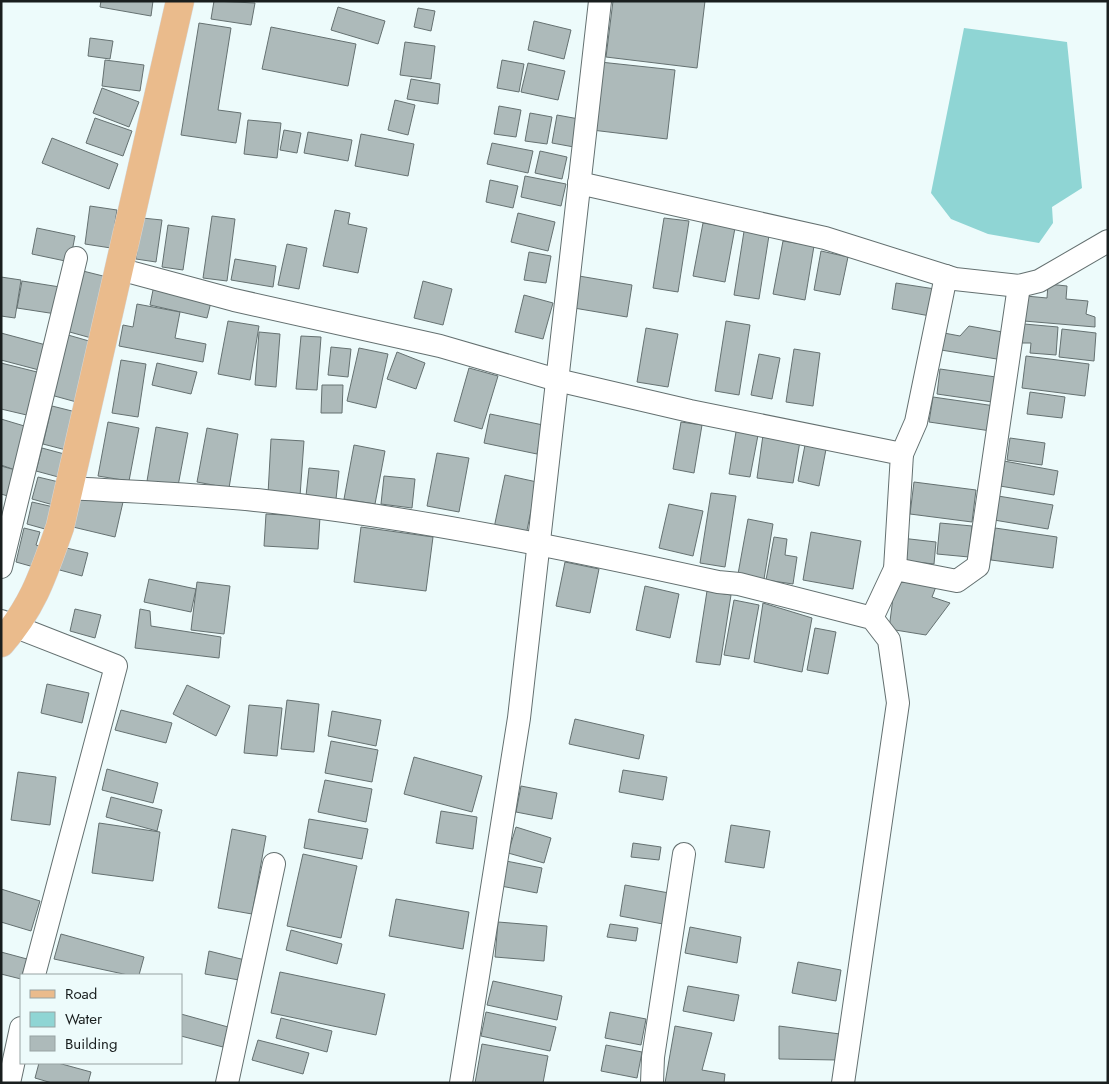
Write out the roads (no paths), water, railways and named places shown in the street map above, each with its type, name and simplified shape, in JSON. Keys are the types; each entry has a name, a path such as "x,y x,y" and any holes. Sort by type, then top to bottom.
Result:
{"main road":[{"path":"6,630 38,590 60,527 180,1"}],"street":[{"path":"461,1083 519,718 600,1"},
{"path":"579,183 825,238 955,279 1019,286 1040,280 1108,241"},
{"path":"1,567 76,258"},
{"path":"119,269 234,300 440,346 557,380 690,411 902,454"},
{"path":"872,618 895,569 902,454 916,422 946,276"},
{"path":"895,569 957,581 978,566 1019,286"},
{"path":"69,488 265,501 538,543 718,582 739,584 872,618 889,640 898,703 843,1083"},
{"path":"6,630 116,666 34,974"},
{"path":"652,1083 653,1057 684,854"},
{"path":"227,1083 274,864"},
{"path":"9,1083 20,1033"}],"water":[{"path":"964,28 1067,42 1082,188 1052,207 1053,223 1039,243 988,234 951,219 931,193"}]}
